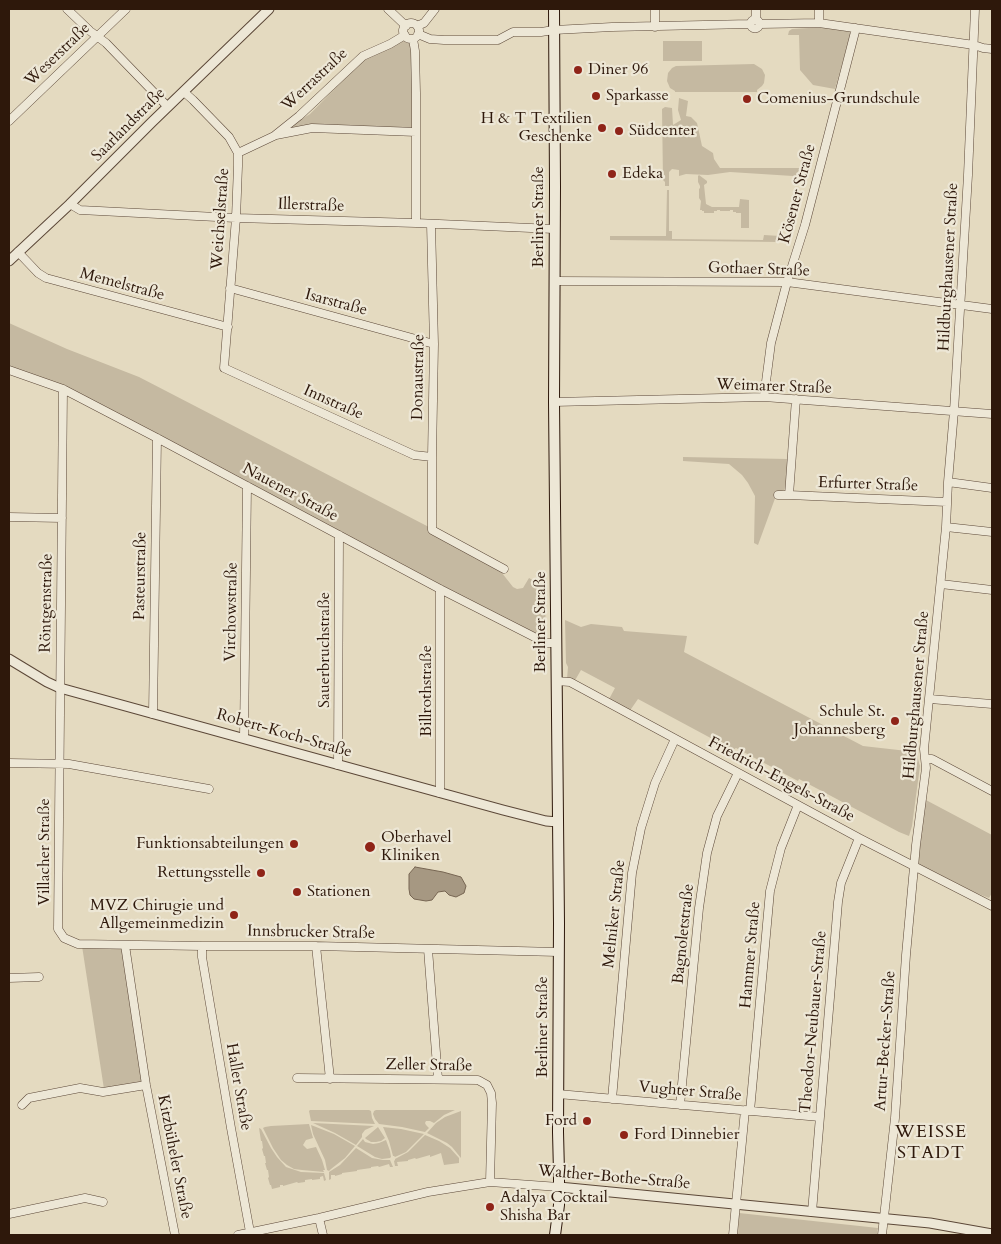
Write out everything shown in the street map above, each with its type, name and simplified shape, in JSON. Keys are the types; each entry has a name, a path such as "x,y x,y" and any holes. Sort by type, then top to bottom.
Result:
{"main road":[{"name":"Berliner Straße","path":"554,9 554,402 559,1188 555,1235"}],"street":[{"path":"67,9 106,43 168,107"},
{"name":"Weserstraße","path":"9,121 126,9"},
{"name":"Saarlandstraße","path":"9,261 70,204 269,9"},
{"path":"388,9 406,26"},
{"path":"406,26 404,35 408,38 416,33 435,9"},
{"path":"655,9 655,26"},
{"path":"755,23 756,9"},
{"path":"819,9 819,23"},
{"name":"Hildburghausener Straße","path":"914,866 926,768 924,749 946,527 960,305 975,9"},
{"path":"406,26 410,24 416,33 430,39 498,40 513,32 755,23 819,23 992,49"},
{"name":"Kösener Straße","path":"764,397 771,343 787,282 805,226 856,28"},
{"path":"416,33 416,223"},
{"name":"Werrastraße","path":"274,136 306,109 362,56 390,44 404,35"},
{"name":"Weichselstraße","path":"184,92 229,137 238,153 236,218 224,368"},
{"name":"Werrastraße","path":"238,153 274,136 312,128 416,132"},
{"name":"Illerstraße","path":"70,204 80,210 236,218 554,229"},
{"name":"Donaustraße","path":"430,224 434,344 432,530 504,569"},
{"name":"Memelstraße","path":"18,252 38,273 46,278 228,327"},
{"name":"Gothaer Straße","path":"554,281 787,282 992,309"},
{"name":"Isarstraße","path":"230,288 434,344"},
{"name":"Innstraße","path":"224,368 414,455 432,457"},
{"name":"Nauener Straße","path":"9,370 62,390 157,438 440,589 546,643 556,643"},
{"name":"Röntgenstraße","path":"60,688 62,390"},
{"name":"Weimarer Straße","path":"554,402 764,397 992,414"},
{"path":"778,495 789,495 796,399"},
{"name":"Pasteurstraße","path":"153,714 157,438"},
{"path":"948,482 992,488"},
{"name":"Virchowstraße","path":"244,738 247,486"},
{"name":"Erfurter Straße","path":"789,495 947,502"},
{"path":"9,517 62,518"},
{"path":"946,527 992,532"},
{"name":"Sauerbruchstraße","path":"338,765 339,535"},
{"path":"941,584 992,590"},
{"name":"Billrothstraße","path":"440,589 440,793"},
{"name":"Robert-Koch-Straße","path":"9,659 60,688 546,822 558,822"},
{"name":"Friedrich-Engels-Straße","path":"556,681 570,682 859,838 992,906"},
{"name":"Villacher Straße","path":"60,688 58,929 64,938"},
{"path":"930,699 992,704"},
{"name":"Melniker Straße","path":"612,1099 632,873 641,828 655,783 675,739"},
{"path":"925,759 932,759 992,791"},
{"path":"9,763 70,764 209,789"},
{"name":"Bagnoletstraße","path":"680,1105 699,908 708,853 717,816 738,773"},
{"name":"Hammer Straße","path":"733,1235 735,1204 748,1111 770,891 780,848 798,805"},
{"name":"Theodor-Neubauer-Straße","path":"812,1212 839,893 859,838"},
{"name":"Artur-Becker-Straße","path":"882,1235 895,1118 914,866"},
{"name":"Innsbrucker Straße","path":"64,938 78,944 316,946 558,952"},
{"name":"Kitzbüheler Straße","path":"125,945 146,1085 175,1235"},
{"name":"Haller Straße","path":"202,946 226,1100 250,1232"},
{"path":"316,946 330,1079"},
{"path":"428,949 438,1079"},
{"path":"9,978 38,977"},
{"name":"Zeller Straße","path":"297,1078 478,1080 487,1085 491,1093 490,1182"},
{"name":"Kitzbüheler Straße","path":"22,1105 28,1098 80,1088 103,1092 146,1085"},
{"name":"Vughter Straße","path":"558,1094 820,1117"},
{"name":"Walther-Bothe-Straße","path":"238,1235 428,1192 490,1182 884,1218 950,1226 992,1234"},
{"path":"9,1214 85,1198 102,1202"},
{"path":"319,1218 323,1235"}],"shaded area":[{"path":"825,27 851,32 835,89 813,85 800,70 799,35 788,35 792,29"},
{"path":"407,39 412,41 412,127 406,129 284,130 310,114 366,57"},
{"path":"663,41 702,41 702,61 663,61"},
{"path":"754,64 762,69 765,75 764,83 757,92 675,92 670,88 667,81 668,73 676,66"},
{"path":"679,98 688,101 686,116 691,117 697,123 702,146 713,153 714,159 720,168 802,168 803,175 730,172 679,176 679,170 672,169 669,172 669,186 665,186 663,180 662,109 665,107 672,108 673,125 681,120 678,110"},
{"path":"699,175 707,181 704,185 706,204 712,207 739,207 740,199 749,200 749,228 741,228 741,213 733,212 733,210 717,210 714,213 704,213 704,211 700,210"},
{"path":"667,190 669,190 669,231 672,231 672,239 763,240 764,235 780,236 779,242 610,240 610,236 666,236"},
{"path":"9,323 67,349 139,377 492,560 495,567 517,589 523,588 529,578 546,587 545,633 539,635 528,631 249,483 9,367"},
{"path":"683,457 788,459 786,487 777,493 758,545 754,543 755,496 742,475 729,464 683,461"},
{"path":"565,620 581,627 591,624 622,627 624,631 687,636 684,652 863,746 916,752 920,766 909,836 736,748 733,750 638,699 629,712 608,701 615,688 581,670 574,682 567,679"},
{"path":"924,799 992,835 992,893 989,898 918,864"},
{"path":"415,867 461,877 466,886 464,893 456,897 449,895 445,891 438,892 432,900 414,899 410,895 409,874"},
{"path":"82,946 123,947 142,1083 104,1089"},
{"path":"310,1110 369,1110 375,1124 311,1121"},
{"path":"376,1110 455,1110 444,1115 434,1123 426,1121 425,1123 429,1128 425,1132 379,1124 373,1114"},
{"path":"461,1111 461,1158 447,1143 427,1133 445,1117"},
{"path":"313,1123 374,1126 365,1130 356,1145"},
{"path":"309,1124 313,1138 306,1140 303,1145 307,1149 316,1147 322,1160 324,1172 294,1169 287,1165 273,1148 263,1128"},
{"path":"311,1125 334,1134 355,1146 345,1158 329,1171 327,1170"},
{"path":"378,1127 385,1138 381,1141 371,1142 365,1138"},
{"path":"383,1127 424,1134 406,1152 395,1157"},
{"path":"259,1128 277,1157 286,1167 301,1172 324,1173 326,1180 324,1181 323,1176 320,1179 280,1185 280,1187 272,1189 268,1178"},
{"path":"425,1135 450,1148 459,1158 459,1163 444,1165 441,1153 430,1157 430,1155 397,1162 398,1166 395,1166 395,1159 408,1152"},
{"path":"363,1139 365,1142 373,1144 386,1140 391,1157 382,1159 375,1157 357,1146"},
{"path":"356,1148 372,1158 390,1160 393,1167 390,1167 389,1164 335,1176 331,1175 329,1180 329,1172 340,1165"},
{"path":"739,1213 878,1228 877,1235 738,1235"}],"place":[{"name":"Diner 96","path":"578,70"},
{"name":"Sparkasse","path":"596,96"},
{"name":"Comenius-Grundschule","path":"747,99"},
{"name":"H & T Textilien Geschenke","path":"602,128"},
{"name":"Südcenter","path":"619,131"},
{"name":"Edeka","path":"612,174"},
{"name":"Schule St. Johannesberg","path":"895,721"},
{"name":"Funktionsabteilungen","path":"294,844"},
{"name":"Oberhavel Kliniken","path":"370,847"},
{"name":"Rettungsstelle","path":"261,873"},
{"name":"Stationen","path":"297,892"},
{"name":"MVZ Chirugie und Allgemeinmedizin","path":"234,915"},
{"name":"Ford","path":"587,1121"},
{"name":"Ford Dinnebier","path":"624,1135"},
{"name":"Adalya Cocktail Shisha Bar","path":"490,1207"}],"district":[{"name":"WEISSE STADT","path":"931,1143"}]}
